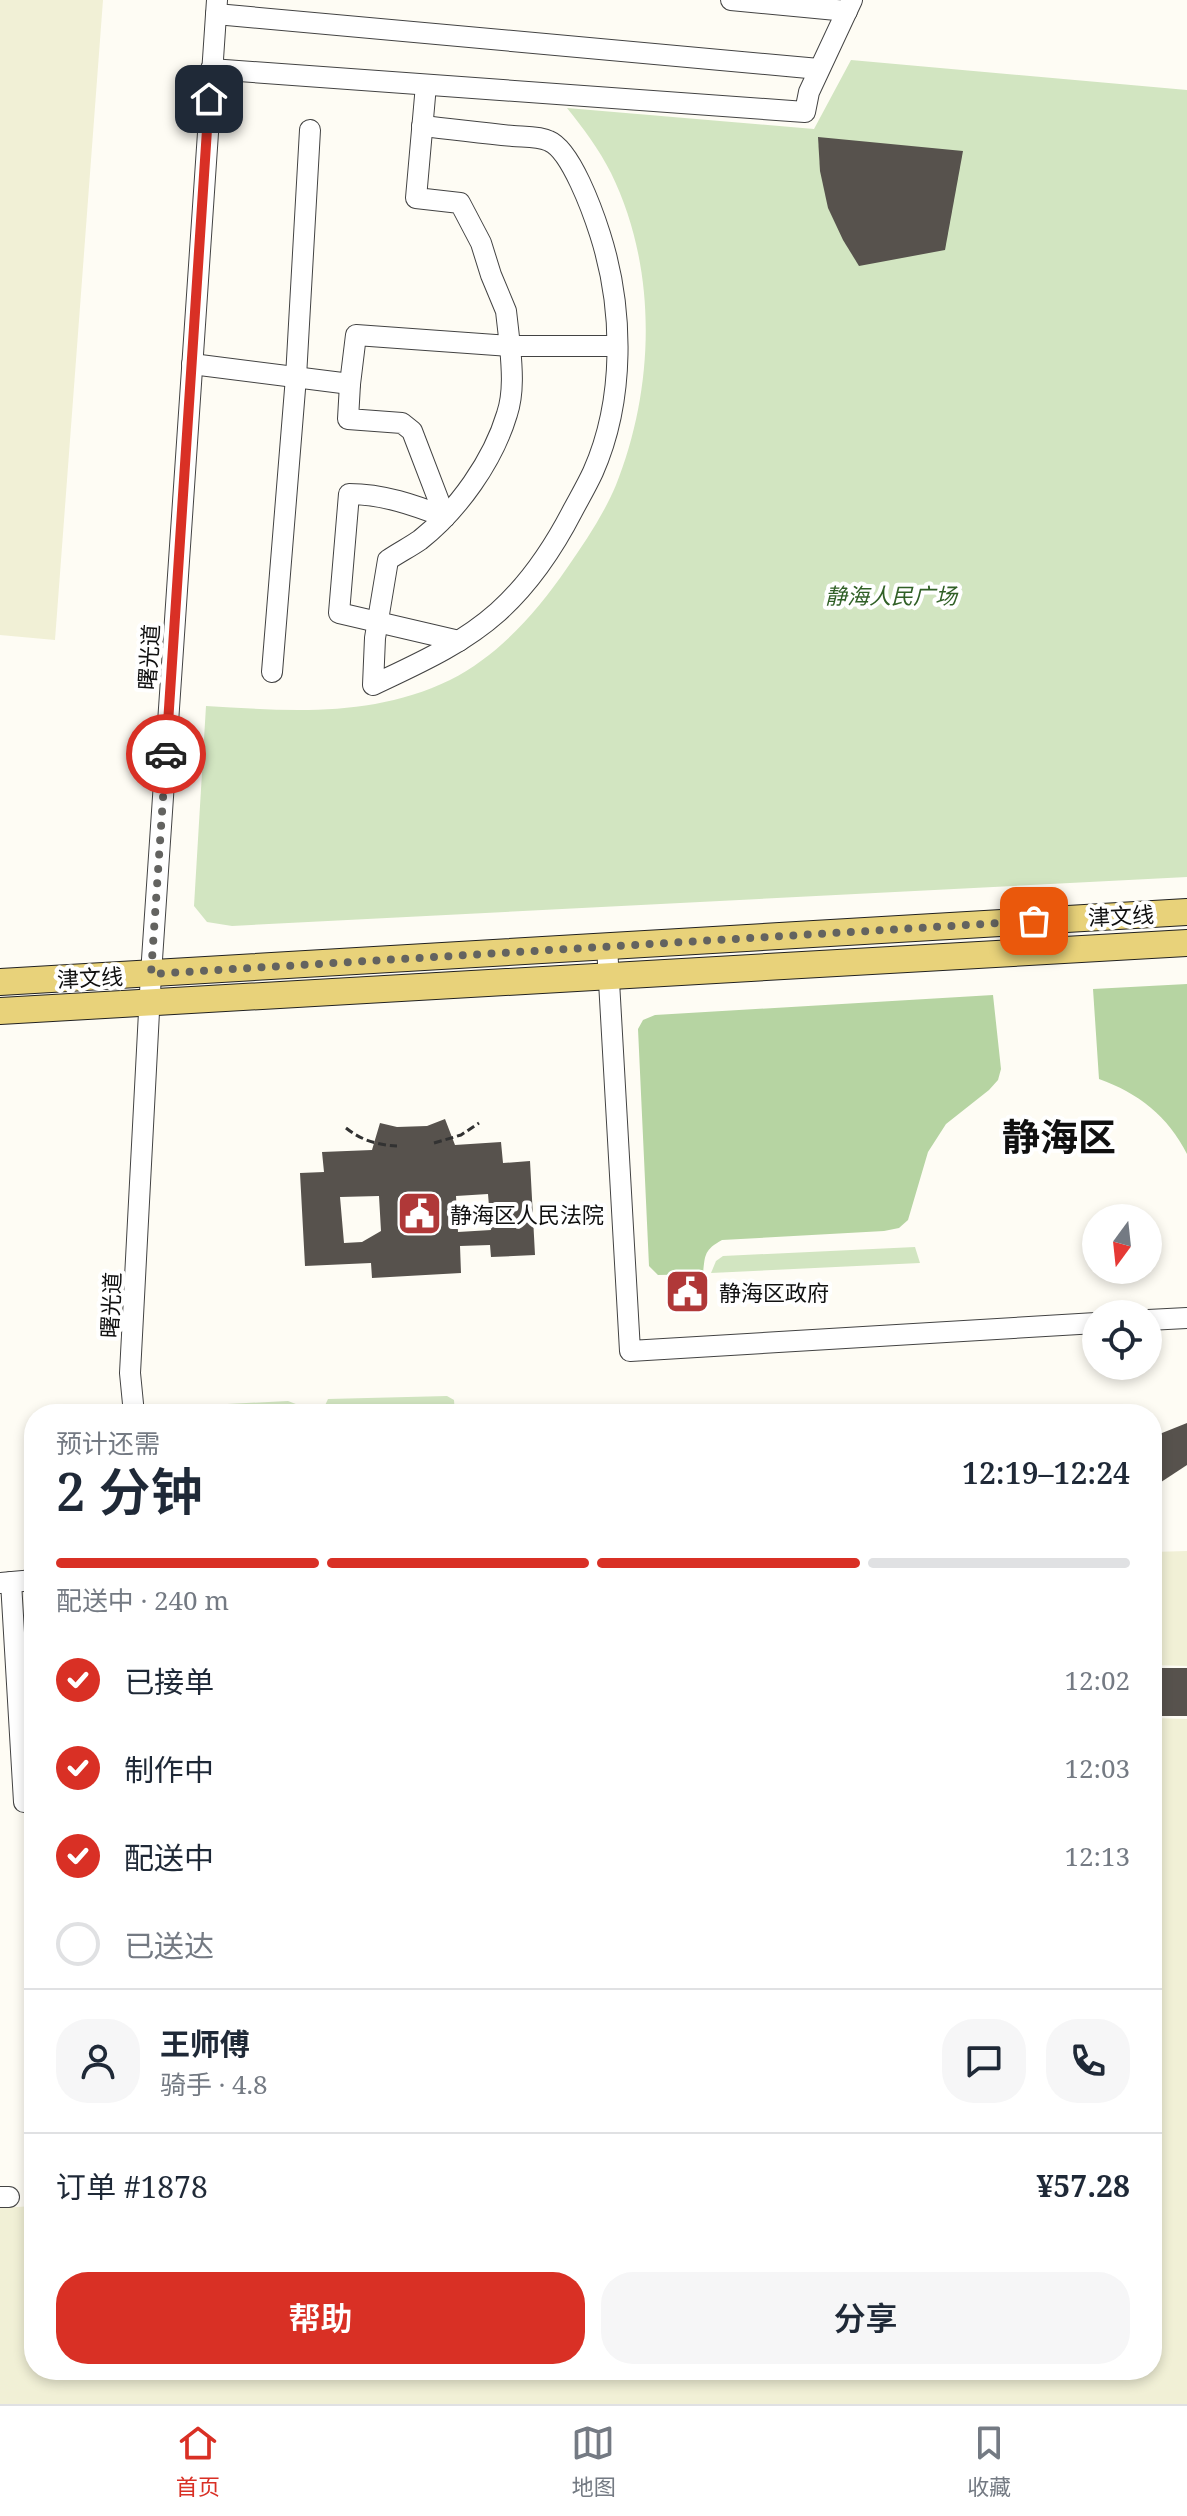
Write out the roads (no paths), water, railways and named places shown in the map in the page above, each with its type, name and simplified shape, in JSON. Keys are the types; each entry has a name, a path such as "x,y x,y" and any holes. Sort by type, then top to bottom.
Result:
{"main road":[{"name":"津文线","path":"0,982 1187,912"},
{"name":"津文线","path":"0,1011 1187,943"}],"street":[{"path":"211,69 805,112 809,92 850,5 731,0"},
{"path":"216,7 819,69"},
{"name":"曙光道","path":"133,1404 130,1373 151,974 216,7"},
{"path":"422,126 550,141 567,157 581,184 605,249 616,313 617,373 603,444 593,472 565,525 519,591 498,612 459,641 373,685 378,622 388,560 418,541 445,517 484,463 508,413 512,365 506,311 481,243 460,203 416,198 422,126 426,85"},
{"path":"272,672 296,377 310,130"},
{"path":"445,517 412,431 402,423 348,419 356,335 510,346 616,346"},
{"path":"192,364 350,384"},
{"path":"445,517 409,503 367,494 349,494 339,613 459,641"},
{"path":"607,946 630,1351 1082,1324"},
{"path":"1162,1319 1187,1318"},
{"path":"6,1582 24,1802"}],"place":[{"name":"静海区人民法院","path":"419,1214"},
{"name":"静海区政府","path":"688,1292"}],"district":[{"name":"静海区","path":"1059,1136"}],"park label":[{"name":"静海人民广场","path":"891,595"}]}
